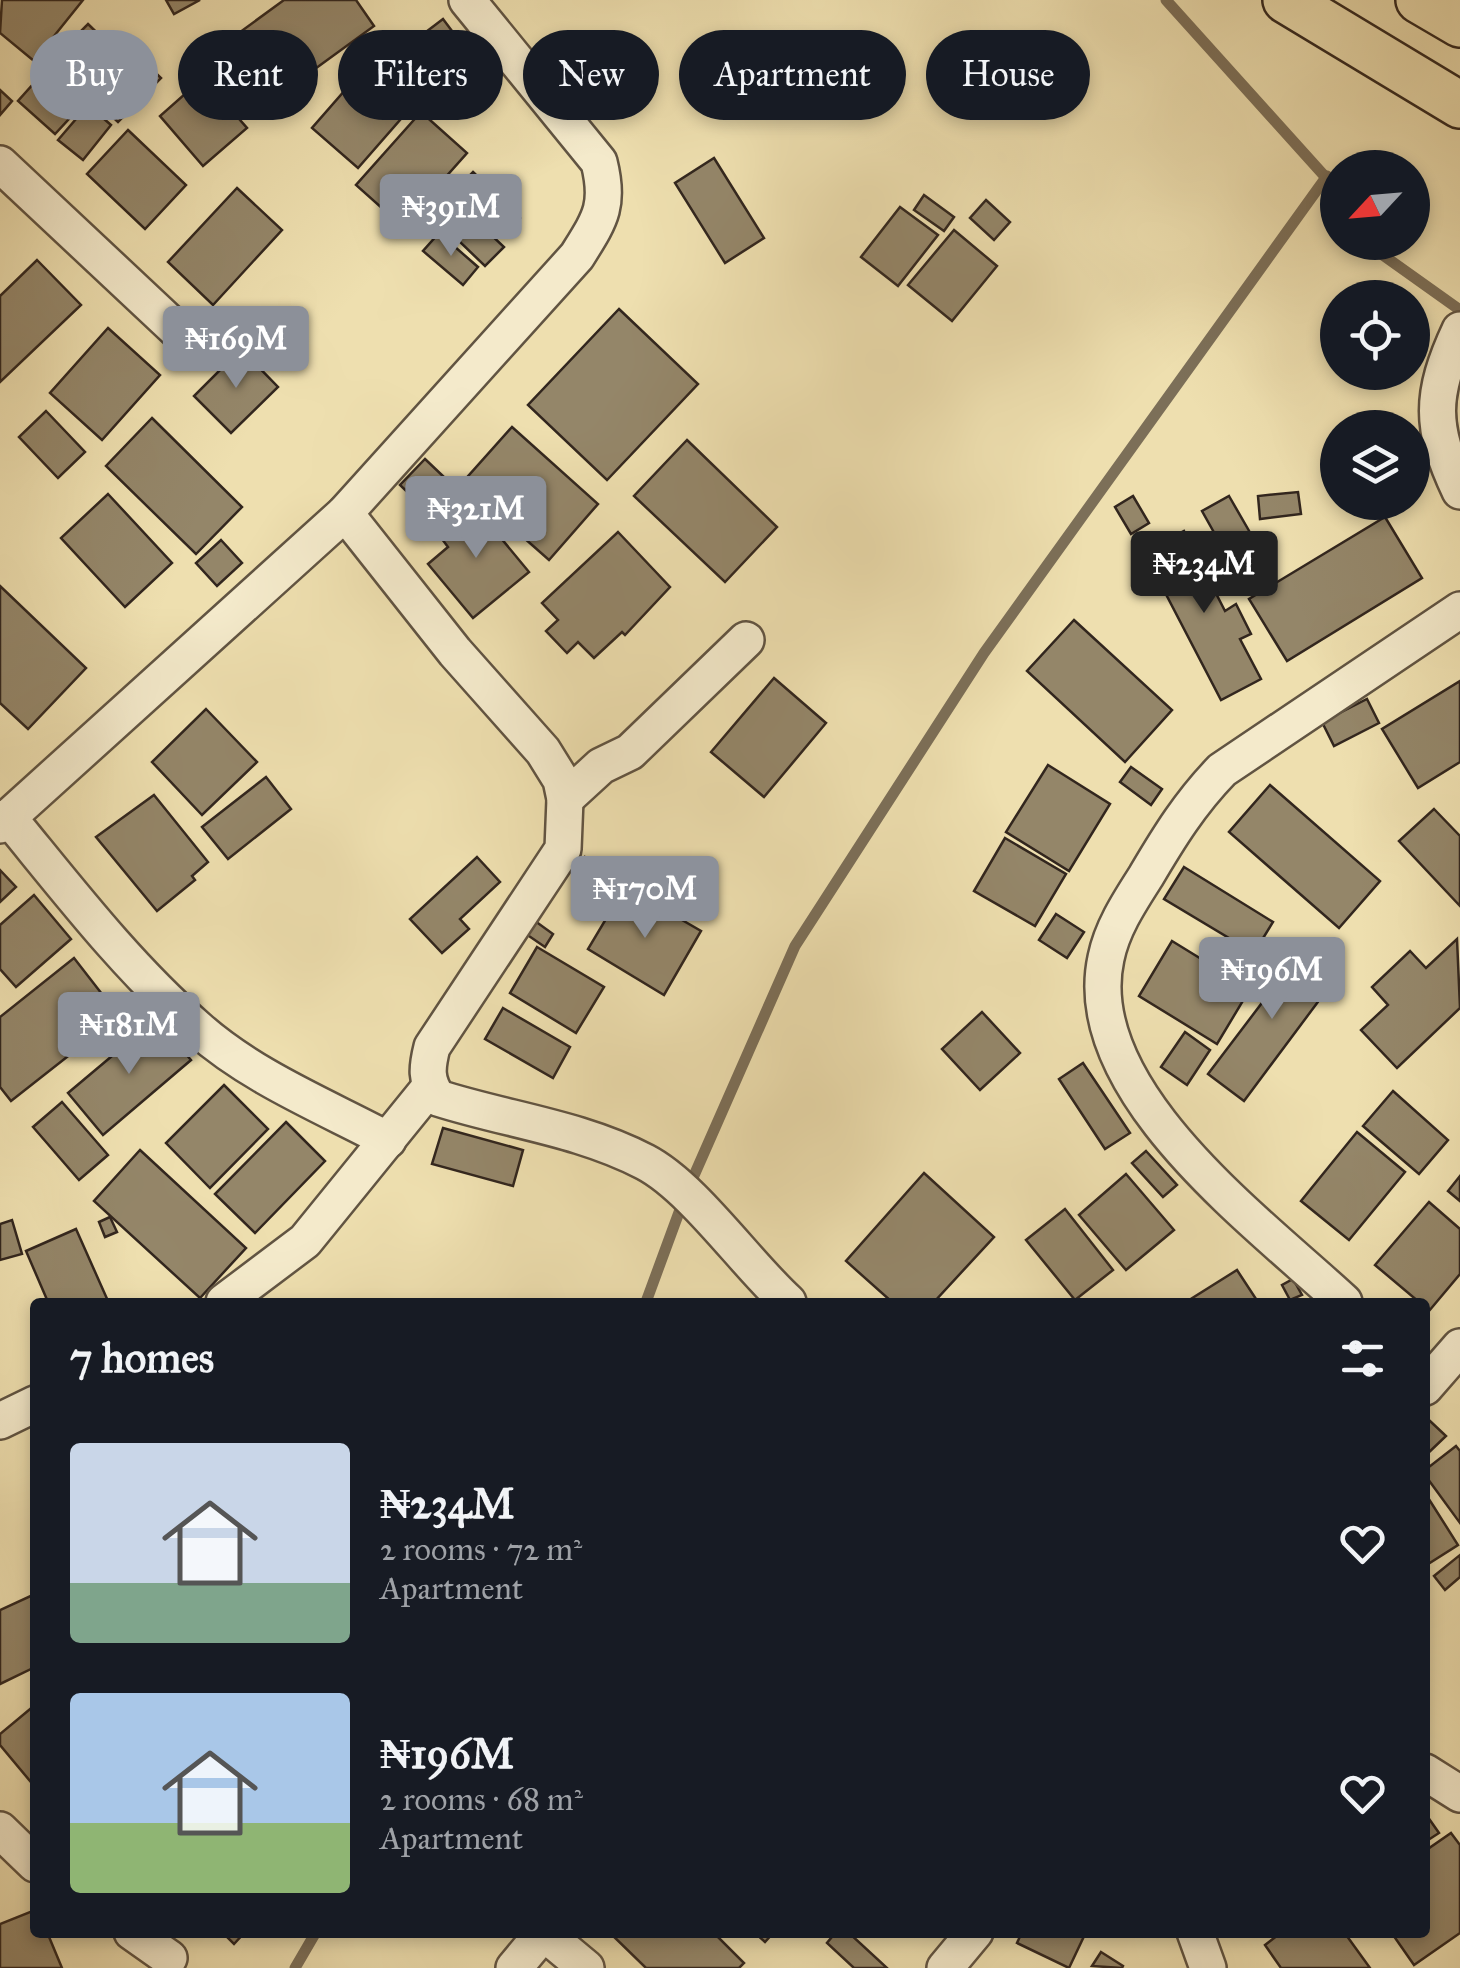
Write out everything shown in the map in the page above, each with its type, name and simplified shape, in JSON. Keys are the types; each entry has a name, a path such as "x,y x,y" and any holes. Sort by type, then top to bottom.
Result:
{"main road":[{"path":"1286,0 1460,105"},
{"path":"1419,0 1460,24"}],"street":[{"path":"388,1140 248,1066 198,1029 111,943 4,821 345,513 577,256 599,221 607,192 599,162 467,0"},
{"path":"0,164 194,346"},
{"path":"1456,338 1434,416 1460,492"},
{"path":"345,513 456,652 543,751 561,780 565,799 563,849 432,1047 426,1068 430,1087 438,1098 549,1125 647,1162 686,1196 784,1298"},
{"path":"1340,1298 1164,1133 1136,1094 1119,1062 1105,1014 1105,959 1123,913 1180,819 1222,770 1460,610"},
{"path":"565,799 600,766 630,752 746,640"},
{"path":"229,1298 304,1241 430,1087"},
{"path":"1430,1379 1460,1347"},
{"path":"0,1421 30,1406"},
{"path":"1430,1775 1460,1794"},
{"path":"0,1830 30,1859"},
{"path":"141,1938 169,1958"},
{"path":"514,1968 540,1938"},
{"path":"550,1938 586,1968"},
{"path":"945,1968 970,1938"},
{"path":"1197,1938 1208,1968"}],"building":[{"path":"2,0 83,0 59,30 30,30 30,58 0,33"},
{"path":"166,0 200,0 174,14"},
{"path":"284,0 356,0 374,26 368,30 338,30 338,52 318,67 318,30 243,30"},
{"path":"443,19 451,30 429,30"},
{"path":"30,88 30,112 18,101"},
{"path":"0,90 12,101 0,115"},
{"path":"338,98 338,120 400,120 358,168 312,128"},
{"path":"178,100 178,120 240,120 247,128 203,166 160,116"},
{"path":"39,120 68,120 55,134"},
{"path":"75,120 105,120 111,125 83,160 58,140"},
{"path":"414,120 430,120 467,153 402,226 356,185"},
{"path":"128,130 186,185 145,229 87,174"},
{"path":"714,158 764,238 725,263 675,183"},
{"path":"473,172 520,218 504,236 456,190"},
{"path":"237,188 282,230 213,305 168,262"},
{"path":"924,195 954,217 944,231 914,210"},
{"path":"450,196 504,247 485,266 432,215"},
{"path":"986,200 1010,222 994,240 970,218"},
{"path":"900,207 938,235 898,286 861,257"},
{"path":"954,230 997,266 952,321 908,285"},
{"path":"439,233 478,267 463,285 423,251"},
{"path":"37,260 81,305 0,382 0,296"},
{"path":"619,309 698,384 607,480 528,405"},
{"path":"108,328 160,375 102,440 50,393"},
{"path":"241,349 278,387 231,433 194,396"},
{"path":"46,411 85,452 58,478 19,437"},
{"path":"152,418 242,507 196,554 106,466"},
{"path":"512,427 598,504 549,560 462,483"},
{"path":"687,440 777,527 725,582 634,496"},
{"path":"425,459 464,496 444,517 432,506 427,511 400,485"},
{"path":"1298,492 1301,514 1260,519 1258,496"},
{"path":"108,494 172,563 125,607 61,538"},
{"path":"1133,496 1149,523 1131,534 1115,507"},
{"path":"1229,496 1252,536 1225,552 1202,511"},
{"path":"471,502 529,572 473,618 428,564 448,547 436,531"},
{"path":"1380,520 1387,520 1422,578 1287,661 1249,599"},
{"path":"1184,531 1225,611 1236,604 1251,634 1240,639 1261,679 1221,700 1144,552"},
{"path":"618,532 670,587 625,635 622,632 594,658 578,642 567,653 546,631 558,620 542,603"},
{"path":"221,540 242,563 217,586 196,563"},
{"path":"1253,540 1260,554 1232,568 1225,554"},
{"path":"0,586 86,668 28,729 0,703"},
{"path":"1074,620 1172,710 1125,762 1027,671"},
{"path":"774,678 826,723 764,797 711,752"},
{"path":"1460,681 1460,762 1418,788 1382,729"},
{"path":"1367,699 1379,723 1334,746 1322,722"},
{"path":"206,709 257,762 202,815 152,762"},
{"path":"1048,765 1110,804 1069,871 1006,832"},
{"path":"1131,767 1162,789 1151,805 1120,782"},
{"path":"266,777 291,809 228,859 202,827"},
{"path":"1270,785 1380,881 1339,928 1229,832"},
{"path":"154,795 208,862 192,876 195,880 157,911 96,837"},
{"path":"1434,809 1460,836 1460,906 1399,841"},
{"path":"1005,838 1066,874 1035,926 974,891"},
{"path":"477,857 500,882 460,919 469,929 442,953 410,919"},
{"path":"585,857 612,872 602,890 576,875"},
{"path":"1184,867 1273,922 1254,953 1164,899"},
{"path":"0,870 16,887 0,902"},
{"path":"625,887 701,931 664,995 588,949"},
{"path":"34,895 71,939 16,987 0,969 0,925"},
{"path":"1056,914 1084,932 1067,958 1039,940"},
{"path":"535,921 553,934 545,947 526,934"},
{"path":"1457,939 1460,1008 1397,1068 1361,1030 1388,1005 1372,987 1410,951 1426,968"},
{"path":"1172,941 1250,989 1217,1044 1139,996"},
{"path":"1288,944 1335,979 1244,1101 1208,1074 1277,983 1265,974"},
{"path":"537,947 604,987 576,1033 510,993"},
{"path":"74,958 119,1016 11,1101 0,1087 0,1017"},
{"path":"503,1008 570,1047 553,1078 485,1039"},
{"path":"982,1012 1020,1053 980,1090 942,1049"},
{"path":"156,1019 191,1060 103,1135 68,1093"},
{"path":"1185,1032 1210,1050 1187,1085 1161,1067"},
{"path":"1083,1063 1130,1133 1105,1149 1059,1079"},
{"path":"224,1085 268,1129 210,1188 166,1143"},
{"path":"1393,1091 1448,1140 1419,1174 1363,1126"},
{"path":"62,1102 108,1155 79,1180 33,1127"},
{"path":"286,1122 325,1161 255,1233 215,1194"},
{"path":"443,1128 523,1150 513,1186 432,1164"},
{"path":"1357,1132 1405,1172 1349,1240 1301,1201"},
{"path":"140,1150 246,1248 200,1298 94,1201"},
{"path":"1146,1151 1177,1185 1163,1197 1132,1163"},
{"path":"924,1173 994,1237 938,1298 888,1298 846,1261"},
{"path":"1126,1174 1174,1230 1126,1270 1079,1215"},
{"path":"1460,1176 1460,1201 1448,1191"},
{"path":"1429,1202 1460,1229 1460,1274 1430,1310 1430,1298 1414,1298 1375,1265"},
{"path":"1065,1209 1113,1270 1073,1298 1026,1240"},
{"path":"110,1217 117,1232 105,1237 99,1222"},
{"path":"12,1220 22,1254 0,1260 0,1224"},
{"path":"76,1229 107,1298 46,1298 26,1251"},
{"path":"1237,1270 1255,1298 1192,1298"},
{"path":"1293,1279 1302,1295 1289,1298 1282,1285"},
{"path":"1430,1421 1446,1436 1430,1451"},
{"path":"1456,1446 1460,1451 1460,1523 1430,1482 1430,1466"},
{"path":"1430,1501 1458,1545 1430,1563"},
{"path":"1460,1555 1460,1577 1445,1590 1434,1576"},
{"path":"30,1596 30,1669 0,1684 0,1610"},
{"path":"30,1709 30,1781 0,1745 0,1734"},
{"path":"1430,1820 1439,1833 1430,1839"},
{"path":"1451,1833 1460,1845 1460,1933 1414,1965 1395,1938 1430,1938 1430,1848"},
{"path":"30,1912 30,1938 50,1938 62,1968 0,1968 0,1924"},
{"path":"615,1938 719,1938 744,1963 739,1968 646,1968"},
{"path":"831,1938 854,1938 887,1968 854,1968 827,1943"},
{"path":"1019,1938 1083,1938 1069,1968 1017,1943"},
{"path":"1274,1938 1348,1938 1370,1968 1281,1968 1265,1945"},
{"path":"1101,1952 1123,1966 1122,1968 1092,1966"}],"waterway":[{"path":"1166,0 1320,171"},
{"path":"647,1298 685,1196 795,946 984,653 1320,186"},
{"path":"1390,260 1460,310"},
{"path":"295,1968 312,1938"}]}
